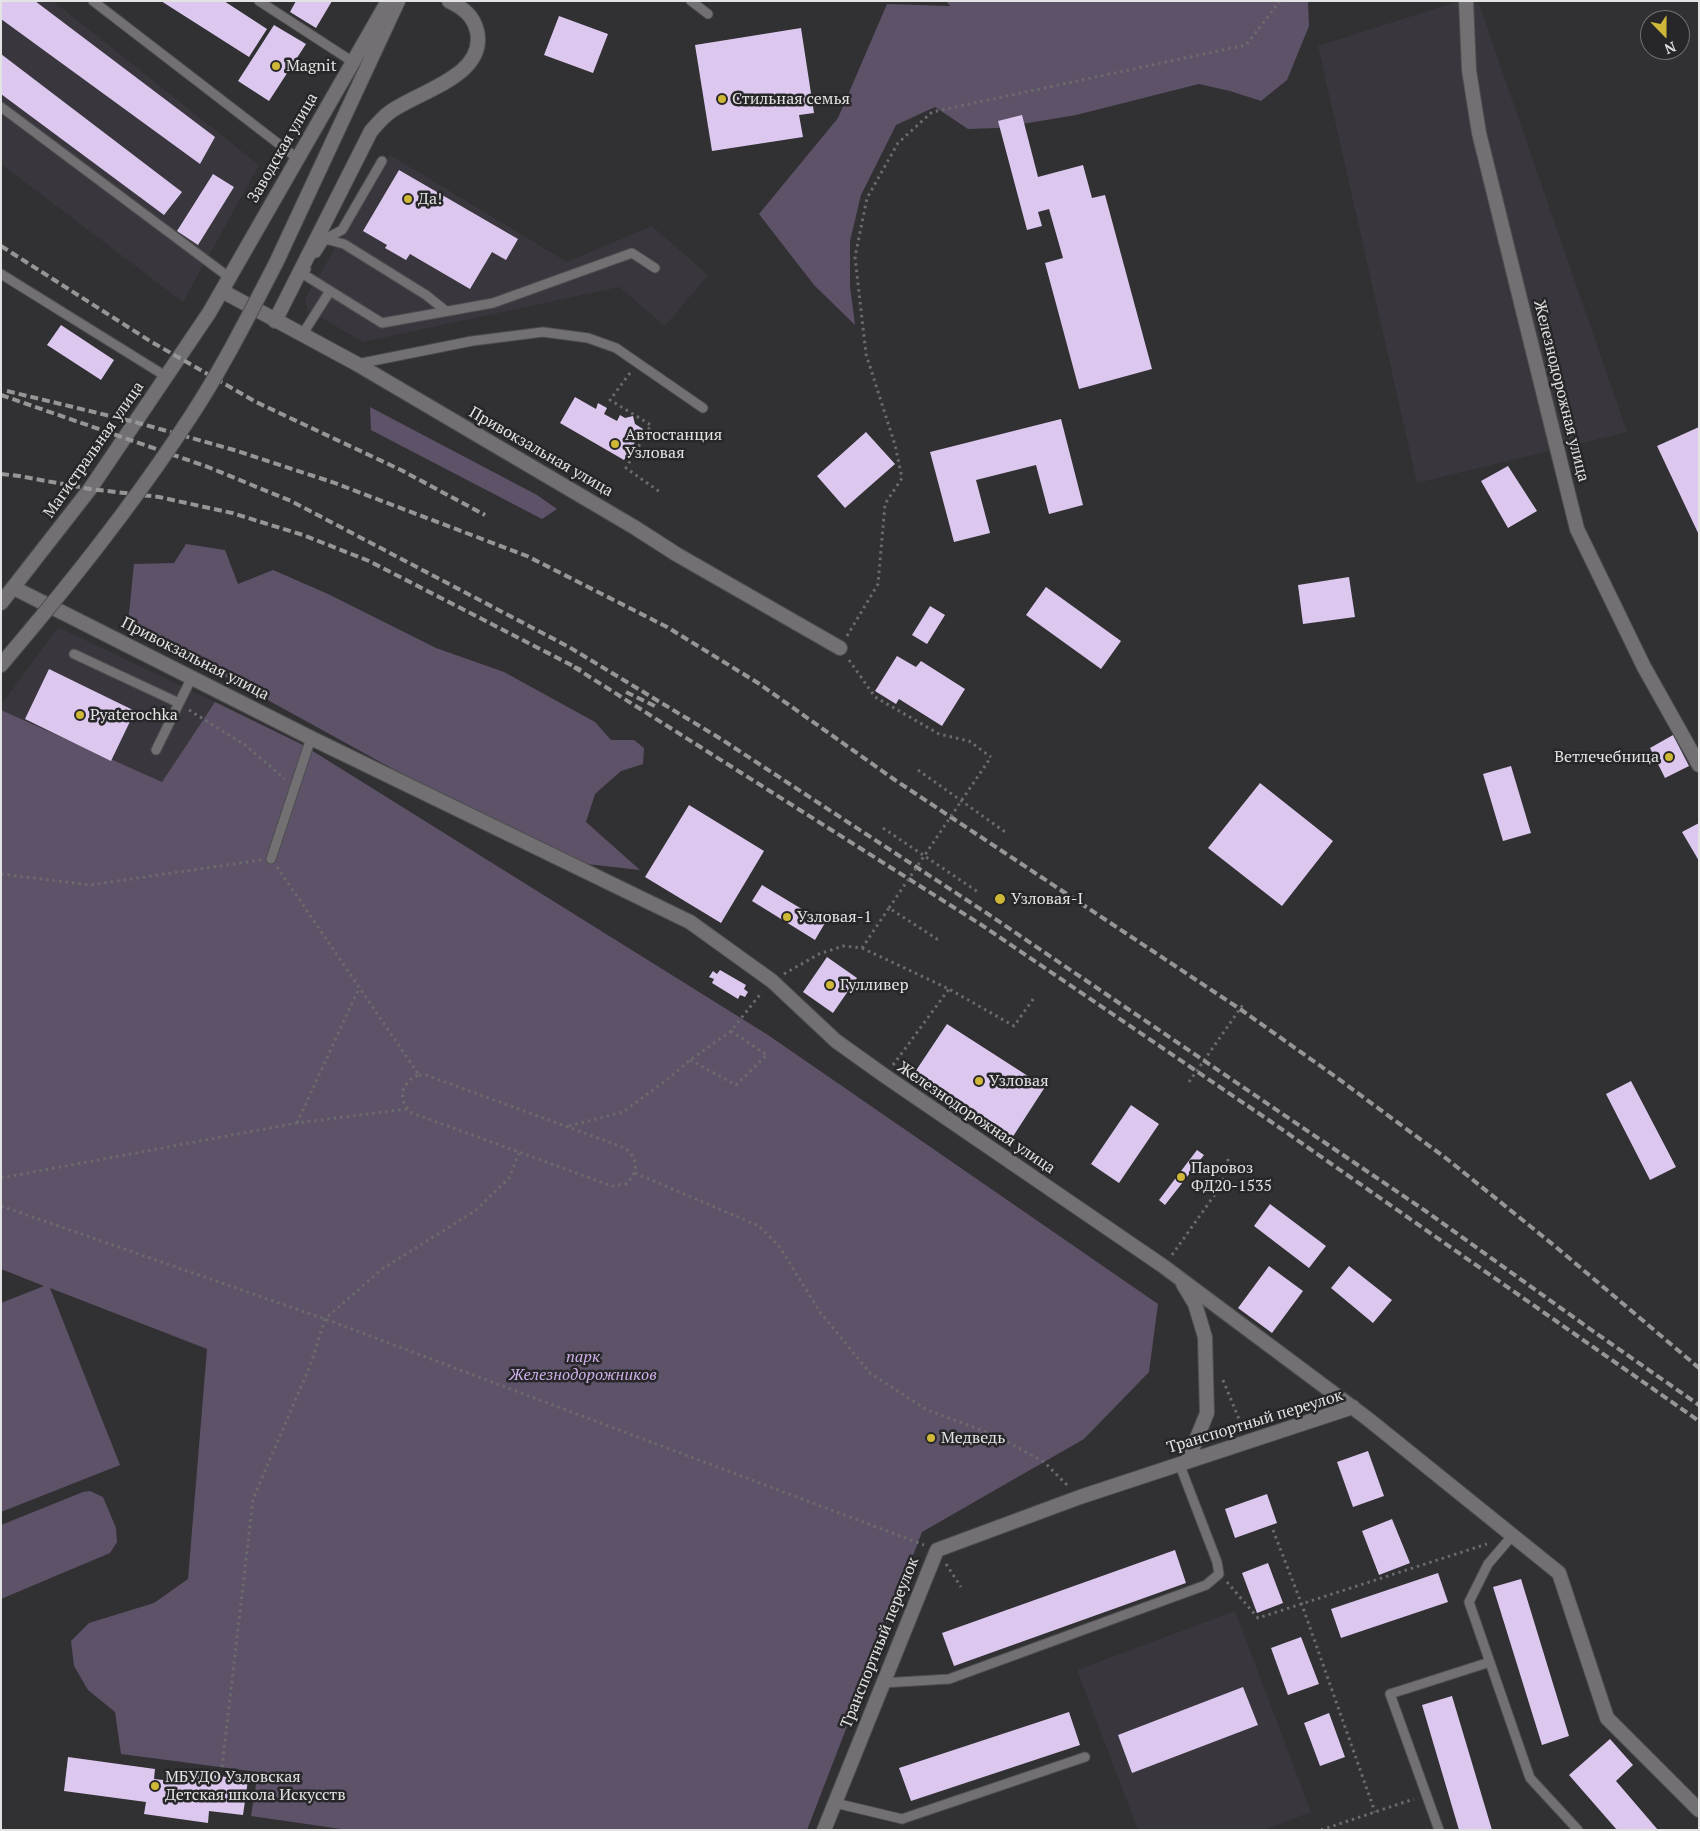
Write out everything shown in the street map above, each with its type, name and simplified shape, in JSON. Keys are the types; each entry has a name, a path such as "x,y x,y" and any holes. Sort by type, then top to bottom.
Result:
{"street":[{"name":"Заводская улица","path":"209,313 388,1"},
{"path":"1,665 116,523 155,470 192,415 231,350 276,263 398,1"},
{"path":"275,321 322,237 371,131 380,120 402,105 456,75 471,62 478,45 475,23 471,16 460,6 449,1"},
{"name":"Железнодорожная улица","path":"1466,1 1469,70 1479,133 1577,529 1644,667 1699,765"},
{"name":"Привокзальная улица","path":"222,291 357,364 634,527 676,554 840,648"},
{"name":"Магистральная улица","path":"1,603 90,489 209,313"},
{"name":"Привокзальная улица","path":"14,588 311,738 576,867"},
{"name":"Железнодорожная улица","path":"576,867 690,922 772,981 836,1041 1164,1266 1353,1407"},
{"path":"1179,1278 1195,1304 1205,1337 1207,1413 1184,1462"},
{"name":"Транспортный переулок","path":"824,1830 937,1550 1080,1497 1353,1407 1559,1573 1608,1718 1699,1810"}],"lane":[{"path":"93,1 297,158"},
{"path":"259,1 353,62"},
{"path":"691,1 708,14"},
{"path":"1,107 230,278"},
{"path":"382,161 342,230 322,237 303,274 382,323 493,303 632,253 655,268"},
{"path":"322,237 344,244 426,295 446,311"},
{"path":"1,274 167,377"},
{"path":"302,335 330,291"},
{"path":"357,364 472,341 543,332 588,338 616,348 704,408"},
{"path":"74,654 179,704"},
{"path":"156,750 192,678"},
{"path":"271,859 311,738"},
{"path":"882,1683 949,1679 1206,1585 1219,1574 1217,1562 1184,1462"},
{"path":"1512,1536 1488,1564 1469,1602 1530,1778 1578,1830"},
{"path":"1439,1830 1390,1694 1490,1662"},
{"path":"835,1803 902,1820 1085,1757"}],"path":[{"path":"862,948 991,756 969,741 939,734 875,696 840,648 878,584 885,504 902,478 895,446 866,354 855,257 867,198 898,144 932,112 1246,45 1280,1"},
{"path":"638,362 610,400 651,425 626,468 660,492"},
{"path":"179,704 245,745 295,788"},
{"path":"918,770 1008,834"},
{"path":"883,828 978,892"},
{"path":"1,874 90,885 271,859 419,1075"},
{"path":"889,908 937,939 939,935"},
{"path":"567,1127 623,1112 668,1080 690,1060 732,1031 772,981 818,954 843,946 862,948 949,988 1014,1026 1034,998"},
{"path":"297,1123 359,988"},
{"path":"885,1076 949,988"},
{"path":"1189,1082 1244,1003"},
{"path":"690,1060 736,1085 768,1055 732,1031"},
{"path":"426,1075 626,1148 635,1159 635,1173 626,1184 612,1186 412,1113 407,1109 402,1096 403,1088 412,1078 426,1075"},
{"path":"1,1178 297,1123 407,1109"},
{"path":"222,1767 253,1499 310,1366 325,1319 382,1269 474,1211 509,1178 519,1153"},
{"path":"1164,1266 1223,1183 1228,1155"},
{"path":"635,1173 759,1226 779,1246 820,1312 870,1373 927,1410 997,1436 1044,1462 1080,1497"},
{"path":"1,1206 325,1319 937,1550 961,1587"},
{"path":"1220,1372 1248,1441"},
{"path":"1274,1530 1375,1812"},
{"path":"1219,1574 1258,1618 1512,1536"},
{"path":"1321,1830 1427,1795"}],"shaded area":[{"path":"1,1 53,1 259,165 183,302 1,164"},
{"path":"1459,1 1478,1 1627,432 1417,483 1318,46"},
{"path":"390,155 567,262 652,226 708,275 665,326 619,287 363,342 308,310 305,299"},
{"path":"58,627 215,702 162,782 1,710 1,705"},
{"path":"1235,1611 1311,1812 1264,1830 1138,1830 1077,1670"}],"green space":[{"path":"946,1 1308,1 1309,26 1287,80 1261,101 1199,84 1076,115 998,128 968,129 935,107 896,125 861,195 850,241 850,286 855,325 814,285 759,214 838,118 887,4 950,6"},
{"path":"370,407 537,495 557,509 542,519 371,430"},
{"path":"186,544 225,550 238,584 273,570 328,594 436,648 504,672 595,722 611,740 634,740 644,748 643,764 621,771 595,794 586,822 640,870 560,861 128,623 134,564 174,563"},
{"name":"парк Железнодорожников","path":"215,702 303,745 768,1035 1158,1304 1149,1372 1084,1439 922,1532 807,1830 348,1830 251,1816 258,1772 121,1754 115,1712 88,1690 74,1666 71,1641 89,1623 154,1603 188,1579 207,1349 50,1288 120,1465 1,1512 1,1303 44,1286 1,1269 1,710 162,782"},
{"path":"90,1491 103,1497 116,1528 117,1542 110,1553 1,1599 1,1525 83,1492"}],"building":[{"path":"1,1 35,1 215,137 200,164 1,19"},
{"path":"161,1 224,1 267,29 249,57"},
{"path":"296,1 332,1 316,28 290,12"},
{"path":"559,16 608,34 593,73 544,55"},
{"path":"274,25 306,44 269,101 238,81"},
{"path":"801,28 814,113 799,115 803,137 712,151 695,45"},
{"path":"1,54 182,192 164,215 1,94"},
{"path":"1022,115 1038,177 1083,165 1092,198 1105,195 1152,369 1079,389 1045,263 1063,258 1049,209 1038,212 1042,226 1027,230 998,121"},
{"path":"399,170 518,239 506,260 492,252 470,289 410,254 406,260 385,248 387,245 363,231"},
{"path":"213,174 234,187 198,245 177,231"},
{"path":"61,325 114,360 101,380 47,345"},
{"name":"Автостанция Узловая","path":"575,397 596,409 598,403 607,408 604,414 617,421 620,415 625,418 633,416 635,424 643,429 624,460 560,423"},
{"path":"1061,419 1083,505 1049,514 1036,465 976,480 990,533 954,542 930,452"},
{"path":"1699,427 1699,535 1657,446"},
{"path":"866,432 895,464 845,508 817,476"},
{"path":"1508,466 1537,511 1508,528 1481,481"},
{"path":"1349,577 1355,617 1303,624 1298,585"},
{"path":"1046,587 1121,641 1101,669 1026,615"},
{"path":"930,606 945,615 927,644 912,635"},
{"path":"897,656 916,667 921,661 965,689 942,726 899,699 896,704 875,691"},
{"name":"Pyaterochka","path":"49,669 135,711 111,761 25,719"},
{"name":"Ветлечебница","path":"1673,735 1689,766 1665,778 1650,748"},
{"path":"1511,766 1531,833 1503,841 1483,774"},
{"path":"1260,783 1333,841 1282,906 1208,848"},
{"path":"689,805 764,851 721,923 645,877"},
{"path":"1699,823 1699,861 1682,832"},
{"path":"762,885 825,923 815,940 752,901"},
{"name":"Гулливер","path":"827,957 857,978 833,1013 803,992"},
{"path":"720,970 746,985 744,989 748,992 745,997 740,995 738,999 712,983 714,979 709,977 713,971 717,974"},
{"name":"Узловая","path":"947,1024 1045,1087 1012,1138 913,1075"},
{"path":"1631,1081 1676,1167 1650,1180 1606,1094"},
{"path":"1131,1105 1159,1124 1119,1183 1091,1164"},
{"name":"Паровоз ФД20-1535","path":"1197,1150 1204,1155 1165,1205 1159,1200"},
{"path":"1270,1204 1326,1246 1309,1268 1254,1226"},
{"path":"1269,1266 1303,1291 1272,1333 1238,1308"},
{"path":"1349,1266 1392,1300 1373,1323 1331,1288"},
{"path":"1368,1451 1384,1496 1353,1507 1337,1462"},
{"path":"1267,1494 1277,1523 1235,1538 1225,1509"},
{"path":"1392,1519 1410,1563 1379,1575 1362,1531"},
{"path":"1175,1550 1186,1583 954,1666 942,1633"},
{"path":"1268,1563 1283,1603 1257,1613 1242,1573"},
{"path":"1438,1573 1448,1602 1341,1638 1331,1609"},
{"path":"1521,1579 1569,1736 1542,1745 1493,1587"},
{"path":"1301,1637 1319,1684 1288,1695 1271,1648"},
{"path":"1243,1687 1258,1725 1132,1773 1118,1735"},
{"path":"1452,1696 1492,1830 1459,1830 1422,1705"},
{"path":"1069,1712 1080,1745 911,1801 899,1768"},
{"path":"1329,1713 1345,1757 1320,1766 1304,1723"},
{"path":"1610,1739 1633,1765 1616,1781 1658,1830 1617,1830 1569,1775"},
{"name":"МБУДО Узловская Детская школа Искусств","path":"68,1757 155,1769 154,1779 182,1782 183,1771 248,1780 243,1815 209,1811 208,1823 144,1814 146,1802 64,1791"}],"railway":[{"path":"1,246 150,341 256,402 401,470 485,515"},
{"path":"7,391 135,422 234,450 332,482 527,556 667,627 758,683 895,780 1240,1009 1336,1077 1447,1159 1556,1247 1699,1368"},
{"path":"1,395 208,467 291,501 569,647 721,739 988,914 1427,1212 1699,1405"},
{"path":"1,474 90,489 159,497 232,513 303,535 369,561 581,670"},
{"path":"574,667 980,924 1270,1121 1699,1421"},
{"path":"626,692 657,707"}],"place":[{"name":"Magnit","path":"276,66"},
{"name":"Стильная семья","path":"722,99"},
{"name":"Да!","path":"408,199"},
{"name":"Автостанция Узловая","path":"615,444"},
{"name":"Pyaterochka","path":"80,715"},
{"name":"Ветлечебница","path":"1669,757"},
{"name":"Узловая-I","path":"1000,899"},
{"name":"Узловая-1","path":"787,917"},
{"name":"Гулливер","path":"830,985"},
{"name":"Узловая","path":"979,1081"},
{"name":"Паровоз ФД20-1535","path":"1181,1177"},
{"name":"Медведь","path":"931,1438"},
{"name":"МБУДО Узловская Детская школа Искусств","path":"155,1786"}]}
